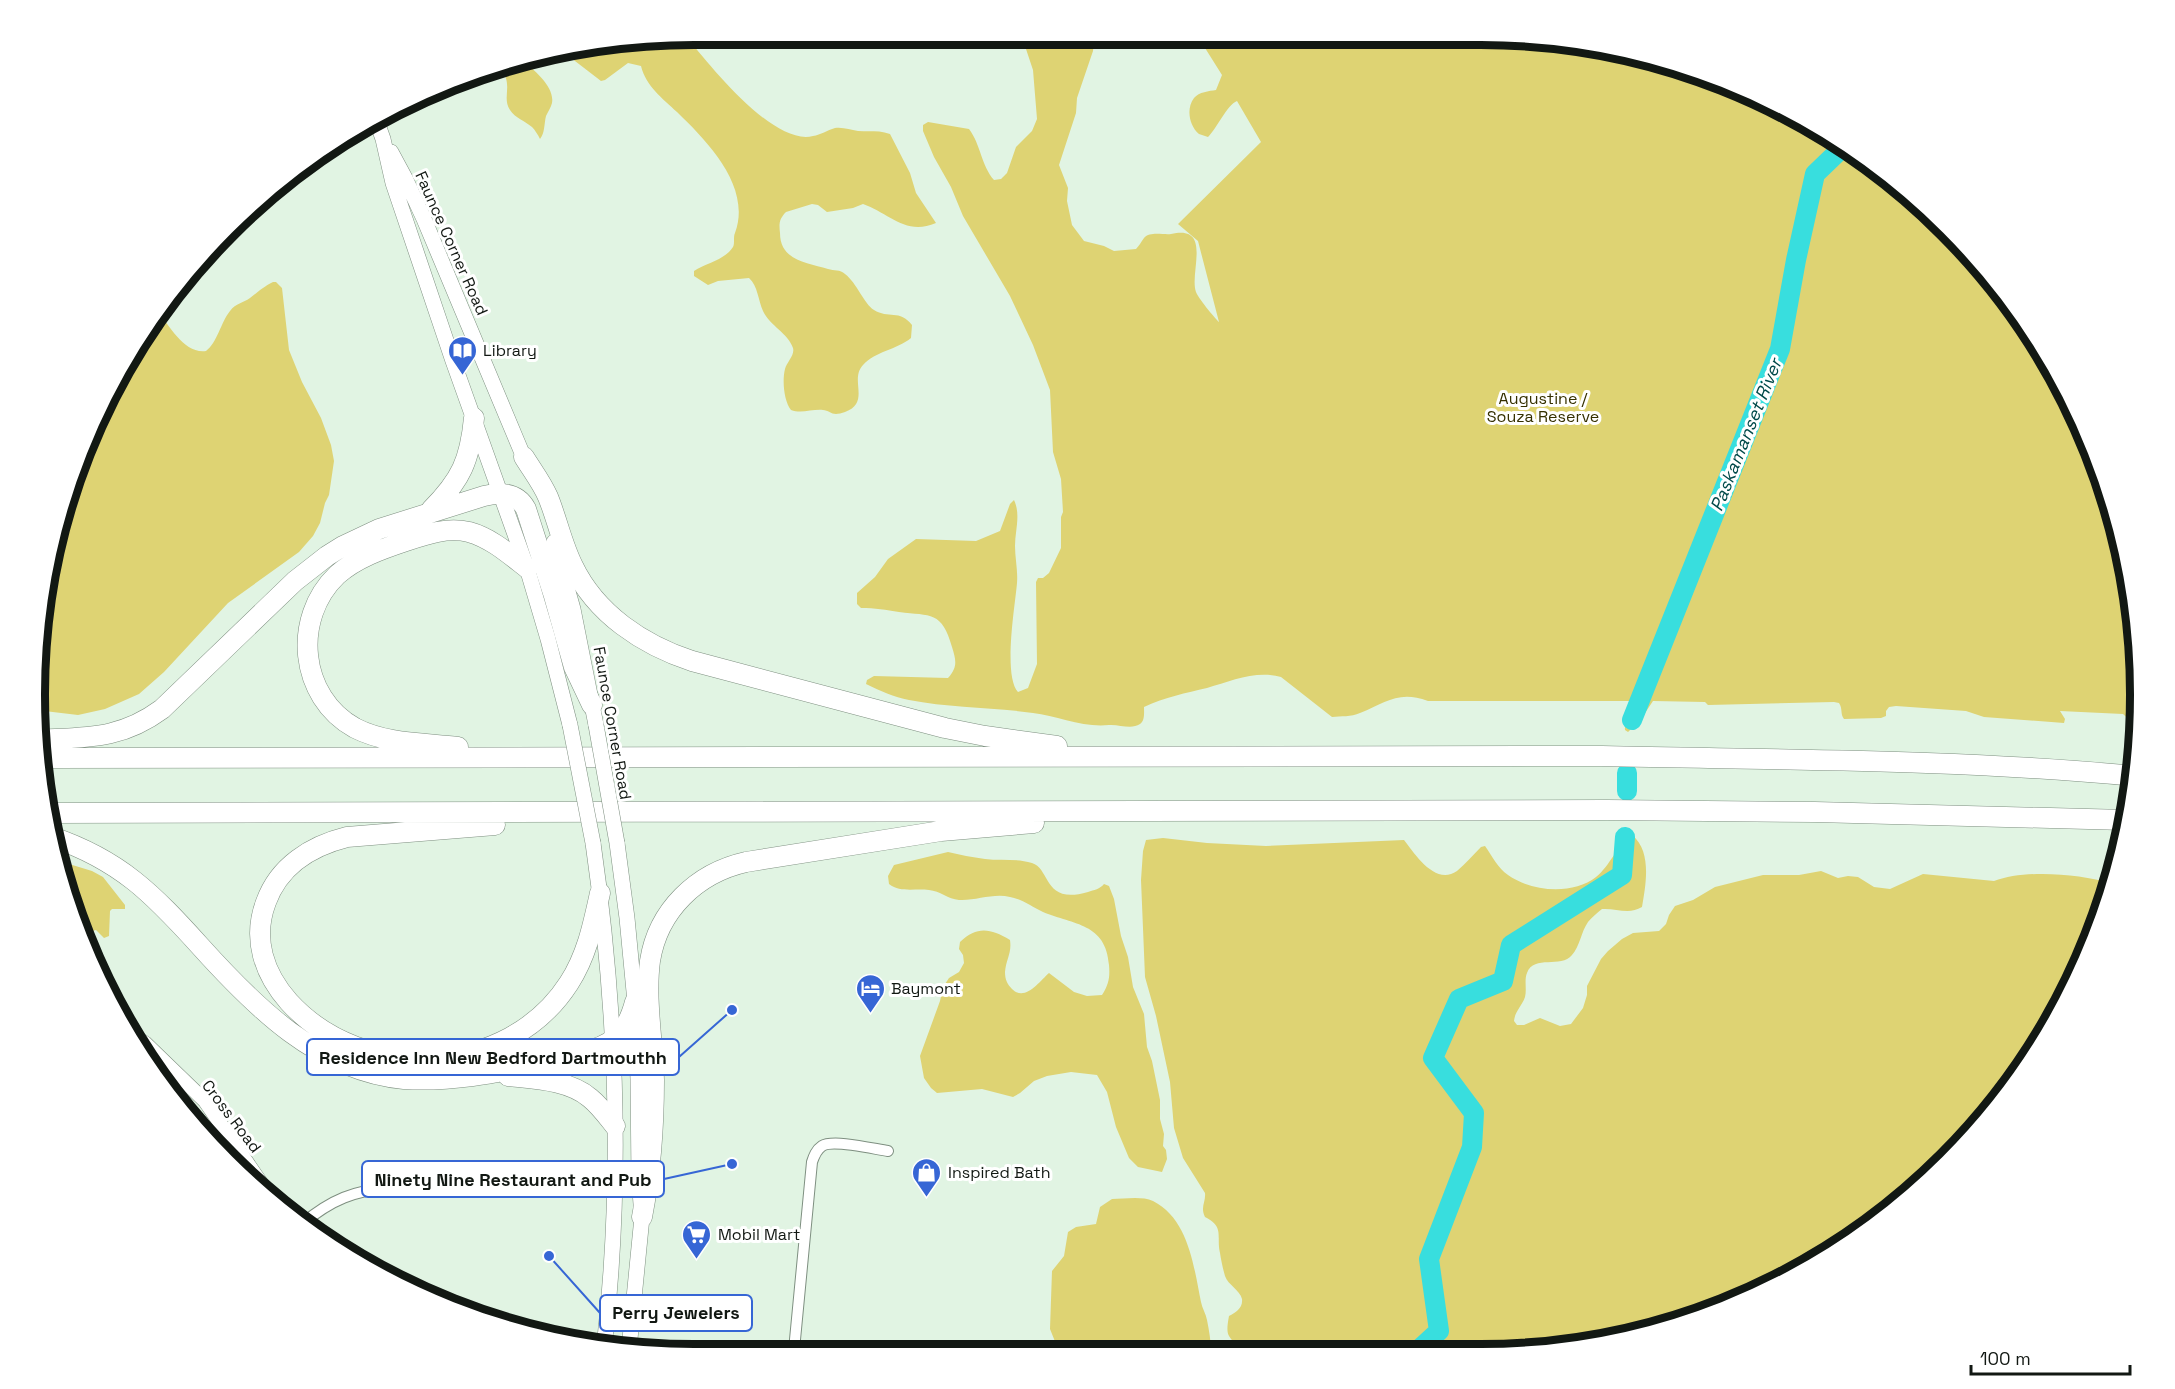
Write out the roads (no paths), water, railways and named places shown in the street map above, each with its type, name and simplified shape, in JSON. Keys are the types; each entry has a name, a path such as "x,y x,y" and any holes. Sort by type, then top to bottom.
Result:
{"highway":[{"path":"428,513 452,489 463,471 470,452 474,418"},
{"path":"524,457 547,495 579,577 594,597 615,618 629,631 653,646 692,662 945,728 984,736 1128,756"},
{"path":"46,739 103,736 127,729 150,718 295,581 327,556 379,529 484,496 502,493 519,498 526,509 574,668 592,705"},
{"path":"527,568 493,543 460,531 440,531 384,549 350,565 334,578 311,615 307,651 315,684 327,703 345,721 365,732 397,740 538,757"},
{"path":"48,758 1602,756 1988,766 2124,775"},
{"path":"642,1217 650,1178 654,1121 650,960 664,920 686,892 709,876 732,865 746,862 914,835 1033,823 1110,811"},
{"path":"56,813 1793,811 2118,820"},
{"path":"570,813 504,824 360,835 335,840 314,849 291,864 268,894 260,929 264,963 276,986 293,1006 313,1024 336,1039 359,1049 402,1059 430,1059 459,1055 489,1046 517,1033 553,1004 569,983 582,957 590,936 600,893"},
{"path":"62,841 95,854 135,880 163,906 260,1009 288,1031 356,1068 397,1078 422,1079 485,1074 556,1060 598,1048 613,1041 628,1022 634,1002"},
{"path":"485,1074 545,1081 579,1091 596,1103 615,1126"}],"main road":[{"name":"Faunce Corner Road","path":"379,127 393,183 527,568 570,725 600,893 613,1041 614,1237 605,1337"},
{"name":"Faunce Corner Road","path":"383,139 405,178 524,457 563,571 573,609 617,843 628,928 634,1002 642,1217 630,1340"},
{"path":"429,286 448,275"}],"street":[{"name":"Cross Road","path":"155,1057 205,1101 252,1170"},
{"path":"795,1344 812,1162 816,1152 823,1145 833,1144 888,1151"},
{"path":"310,1218 322,1208 343,1197 392,1186"}],"waterway":[{"name":"Paskamanset River","path":"1632,720 1780,349 1815,174 1838,152"},
{"name":"Paskamanset River","path":"1627,773 1627,791"},
{"name":"Paskamanset River","path":"1425,1344 1439,1331 1429,1259 1472,1147 1474,1113 1433,1058 1459,999 1503,981 1511,945 1622,875 1625,837"}],"place":[{"name":"Library","path":"462,376"},
{"name":"Residence Inn New Bedford Dartmouthh","path":"732,1010"},
{"name":"Baymont","path":"870,1014"},
{"name":"Ninety Nine Restaurant and Pub","path":"732,1164"},
{"name":"Inspired Bath","path":"927,1198"},
{"name":"Perry Jewelers","path":"549,1256"},
{"name":"Mobil Mart","path":"697,1260"}],"park label":[{"name":"Augustine / Souza Reserve","path":"1543,407"}]}
